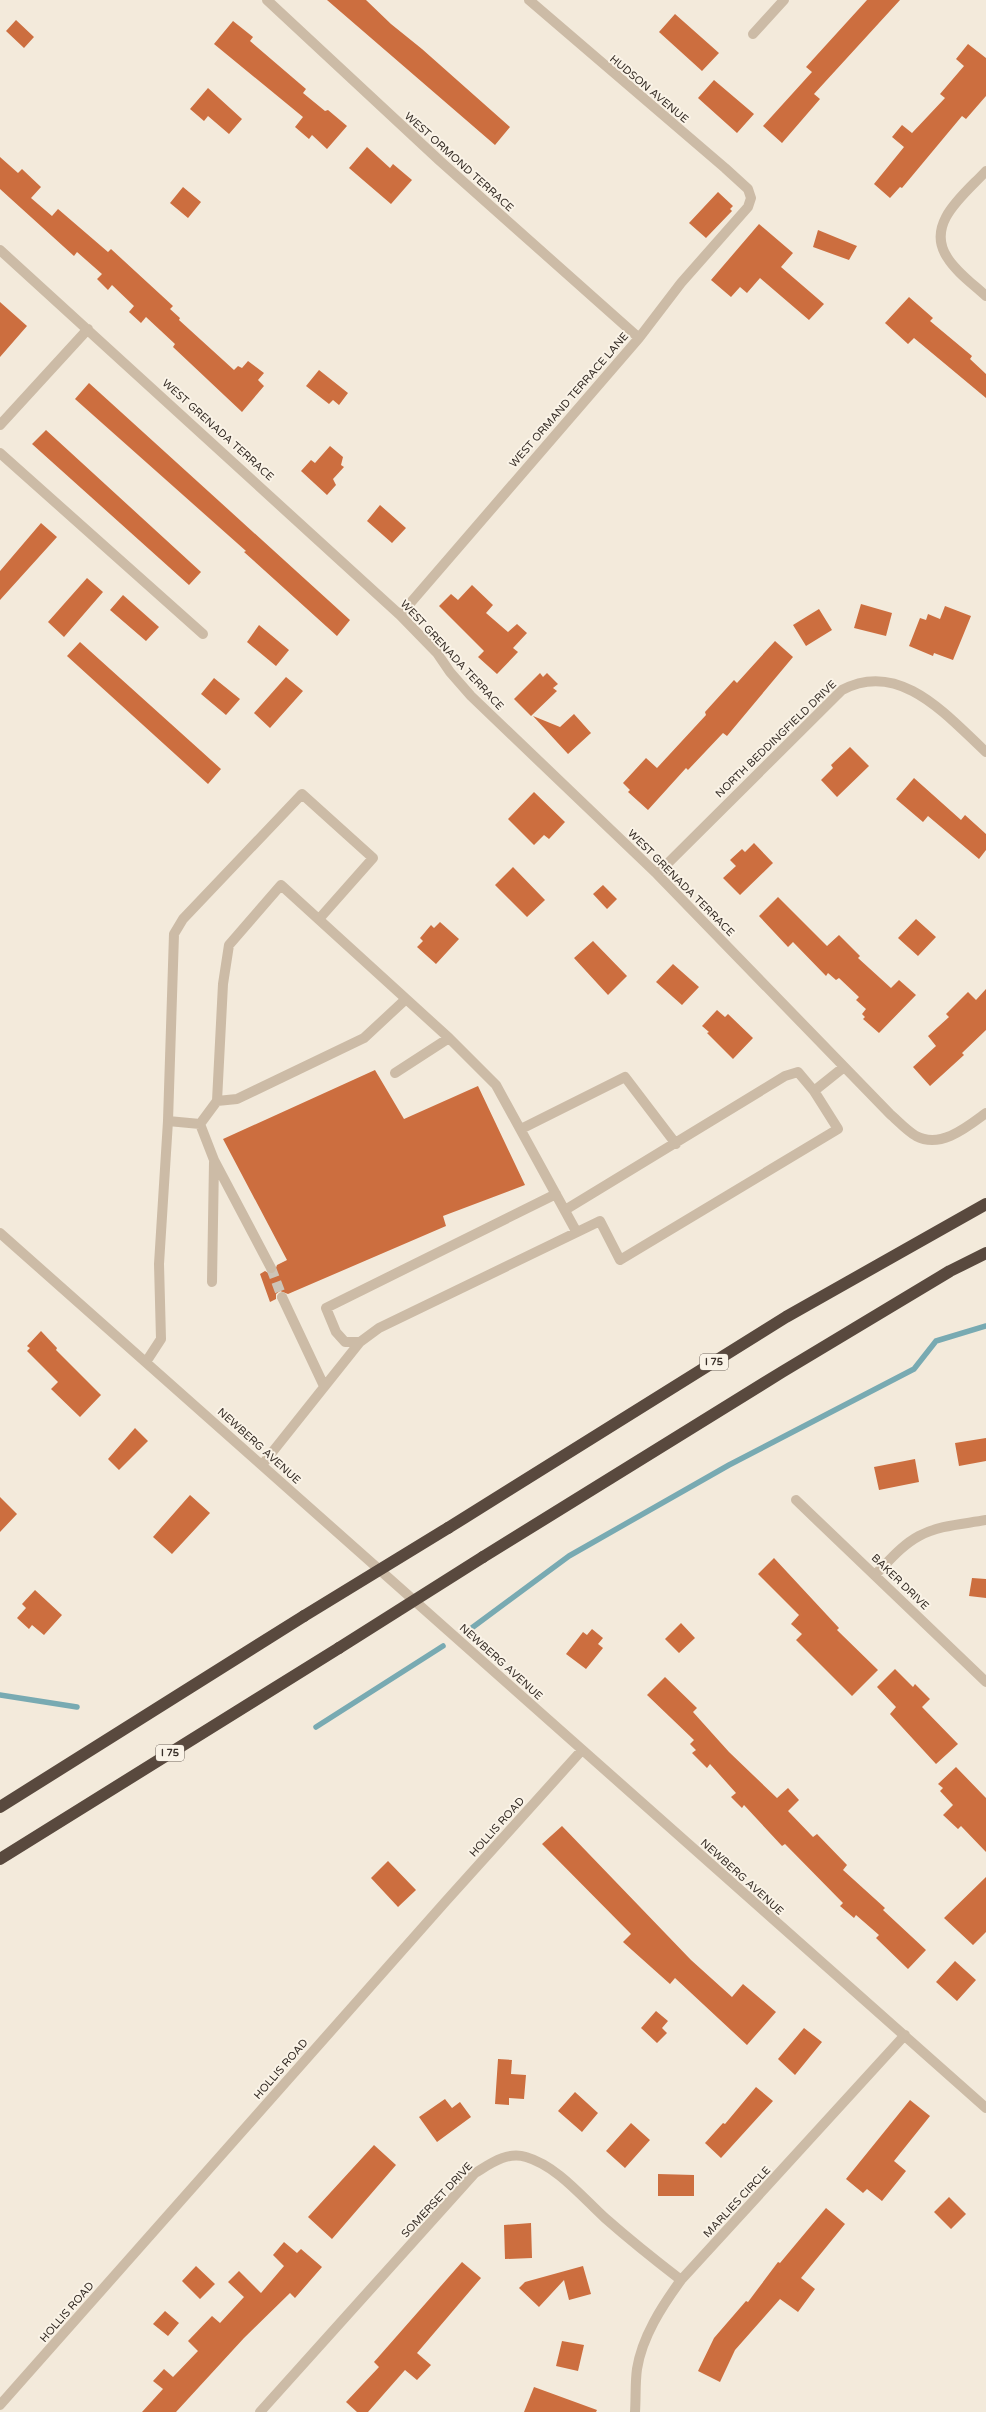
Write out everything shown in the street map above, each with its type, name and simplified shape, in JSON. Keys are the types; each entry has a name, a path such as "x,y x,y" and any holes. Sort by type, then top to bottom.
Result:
{"highway":[{"name":"I 75","path":"0,1807 304,1616 786,1317 986,1204"},
{"name":"I 75","path":"0,1859 782,1372 950,1271 986,1253"}],"street":[{"name":"WEST ORMOND TERRACE","path":"267,0 440,161 639,338"},
{"name":"HUDSON AVENUE","path":"529,0 725,168 748,189 751,198"},
{"path":"753,34 784,0"},
{"path":"986,171 941,224 940,239 946,257 953,266 986,296"},
{"name":"WEST ORMAND TERRACE LANE","path":"400,615 639,338 680,283 748,206 751,198"},
{"name":"WEST GRENADA TERRACE","path":"0,250 400,615 437,653 450,672 471,696 656,874 890,1114 916,1136 925,1139 940,1139 954,1135 986,1113"},
{"path":"0,425 88,329"},
{"path":"0,453 202,634"},
{"name":"NORTH BEDDINGFIELD DRIVE","path":"656,874 842,690 852,684 879,680 911,689 948,717 986,752"},
{"path":"146,1362 161,1338 158,1264 168,1121 174,934 183,919 302,794 372,858 319,919"},
{"path":"200,1124 217,1101 224,984 228,945 281,885 449,1038 496,1085 576,1231"},
{"path":"217,1101 237,1099 364,1038 406,1000"},
{"path":"395,1073 449,1038"},
{"path":"814,1091 844,1067"},
{"path":"262,1465 360,1342 379,1328 576,1231 600,1222 620,1260 838,1129 814,1091 798,1072 785,1076 676,1144 565,1210"},
{"path":"521,1130 625,1077 676,1144"},
{"path":"168,1121 200,1124"},
{"path":"200,1124 214,1160 271,1268"},
{"path":"212,1282 214,1160"},
{"path":"360,1342 345,1342 336,1332 326,1308 556,1194"},
{"name":"NEWBERG AVENUE","path":"0,1233 841,1981 905,2035 986,2108"},
{"path":"282,1297 324,1386"},
{"name":"BAKER DRIVE","path":"796,1500 986,1682"},
{"path":"875,1575 902,1548 920,1535 942,1528 986,1520"},
{"name":"HOLLIS ROAD","path":"0,2405 582,1750"},
{"name":"MARLIES CIRCLE","path":"635,2412 637,2368 646,2342 664,2304 681,2280 905,2035"},
{"name":"SOMERSET DRIVE","path":"260,2412 475,2173 497,2159 510,2156 525,2157 550,2169 641,2250 681,2280"}],"building":[{"path":"327,0 366,0 391,24 422,49 510,127 495,145"},
{"path":"867,0 900,0 814,94 820,99 782,143 763,126 812,72 806,67"},
{"path":"675,14 719,53 702,71 659,32"},
{"path":"16,20 34,37 24,48 6,31"},
{"path":"233,21 253,37 250,41 306,89 303,93 325,111 328,110 347,126 327,149 312,135 309,139 295,127 303,117 214,44"},
{"path":"968,44 986,58 986,96 966,119 962,116 902,188 900,187 890,198 874,184 904,147 892,137 902,125 912,133 945,98 940,94 964,66 956,59"},
{"path":"714,80 754,114 737,133 698,98"},
{"path":"208,88 242,119 229,134 208,116 204,121 190,109"},
{"path":"367,147 390,168 393,164 412,180 391,204 349,168"},
{"path":"0,157 18,173 22,169 41,187 31,198 52,216 58,209 108,252 111,249 173,306 170,309 180,318 179,320 234,370 238,366 242,368 248,361 264,373 258,380 264,386 242,412 173,347 175,344 146,317 141,323 129,312 134,306 112,285 108,290 97,279 102,274 77,252 74,256 0,189"},
{"path":"183,187 201,202 188,218 170,203"},
{"path":"718,192 733,206 730,209 732,211 706,238 689,223"},
{"path":"759,224 793,253 781,267 824,304 809,320 760,278 747,293 740,287 731,297 711,280"},
{"path":"818,230 857,246 849,260 813,247"},
{"path":"909,297 933,318 930,321 972,356 970,359 986,374 986,398 914,338 908,344 885,323"},
{"path":"0,302 27,326 0,357"},
{"path":"319,370 348,393 339,405 333,400 329,404 306,386"},
{"path":"89,383 350,620 337,636 244,552 246,551 75,399"},
{"path":"46,430 201,572 189,585 32,444"},
{"path":"330,446 343,457 341,465 344,467 333,479 336,485 327,495 301,471 311,460 315,463"},
{"path":"380,505 406,528 392,543 367,521"},
{"path":"41,523 57,537 0,600 0,571"},
{"path":"87,578 103,592 64,637 48,622"},
{"path":"472,585 493,605 486,613 508,632 517,624 527,633 513,648 518,652 497,674 478,657 484,651 439,606 451,594 458,600"},
{"path":"123,595 159,627 146,641 110,610"},
{"path":"861,604 892,613 886,636 854,628"},
{"path":"945,606 971,616 953,660 934,653 933,656 909,646 920,618 926,620 928,614 940,619"},
{"path":"819,609 832,630 806,646 793,625"},
{"path":"259,625 289,650 276,666 247,642"},
{"path":"775,641 793,657 727,736 723,733 688,770 686,768 648,810 628,792 630,790 623,783 646,758 657,768 706,715 705,712 734,680 737,683"},
{"path":"80,642 221,769 208,784 67,656"},
{"path":"540,673 543,677 547,673 558,684 553,688 557,691 531,716 514,699"},
{"path":"286,677 303,691 270,728 254,713"},
{"path":"214,678 240,699 226,715 201,694"},
{"path":"574,714 591,733 568,754 533,716 560,727"},
{"path":"850,747 869,766 837,797 821,780 833,768 831,765"},
{"path":"914,778 961,820 965,815 986,834 986,850 979,859 928,816 923,822 896,799"},
{"path":"534,792 565,822 549,839 544,835 534,845 508,819"},
{"path":"754,843 773,863 740,895 723,878 736,866 730,860 742,849 745,852"},
{"path":"513,867 545,900 527,917 495,885"},
{"path":"603,885 617,899 607,909 593,894"},
{"path":"778,897 827,946 839,935 860,956 858,958 891,988 899,980 916,995 879,1033 863,1019 865,1017 862,1014 866,1009 856,1000 859,997 839,978 836,980 828,973 826,976 793,942 788,947 759,916"},
{"path":"916,919 936,937 918,956 898,938"},
{"path":"440,922 459,939 436,964 417,947 423,941 420,938 431,925 434,928"},
{"path":"593,941 627,976 608,995 574,958"},
{"path":"673,964 699,987 682,1005 656,982"},
{"path":"986,989 986,1030 962,1053 964,1055 930,1086 913,1067 936,1046 928,1036 949,1017 946,1014 968,992 976,1000"},
{"path":"717,1010 725,1017 728,1014 753,1038 733,1059 702,1026"},
{"path":"375,1070 404,1119 478,1086 525,1185 443,1216 446,1226 288,1294 280,1291 276,1294 276,1299 270,1302 260,1274 265,1271 270,1274 274,1274 277,1265 287,1260 223,1139"},
{"path":"41,1331 57,1348 56,1350 101,1395 80,1417 51,1389 58,1382 27,1351 30,1348 27,1346"},
{"path":"135,1428 148,1441 119,1470 108,1459"},
{"path":"986,1438 986,1461 959,1466 955,1443"},
{"path":"915,1459 919,1482 879,1490 874,1467"},
{"path":"190,1495 210,1513 172,1554 153,1537"},
{"path":"0,1497 17,1514 0,1532"},
{"path":"774,1558 839,1628 837,1630 878,1670 852,1696 796,1640 802,1634 791,1624 799,1615 758,1574"},
{"path":"972,1578 986,1579 986,1598 969,1596"},
{"path":"35,1590 62,1615 44,1635 32,1625 29,1629 17,1618 26,1608 22,1604"},
{"path":"681,1623 695,1638 679,1653 665,1639"},
{"path":"592,1629 603,1638 598,1644 603,1648 586,1669 566,1654 583,1632 587,1635"},
{"path":"895,1669 913,1687 915,1684 930,1699 922,1707 958,1744 936,1764 890,1714 896,1707 877,1687"},
{"path":"665,1677 697,1708 693,1712 729,1752 777,1798 788,1788 799,1800 788,1811 813,1837 817,1834 847,1865 843,1870 885,1908 883,1910 926,1950 908,1969 876,1938 879,1935 856,1915 854,1918 840,1906 843,1903 785,1844 782,1846 744,1805 742,1808 731,1797 736,1793 710,1764 707,1768 692,1753 696,1750 690,1744 694,1740 647,1695"},
{"path":"956,1767 986,1798 986,1852 961,1826 958,1829 943,1815 953,1805 940,1791 943,1788 938,1784"},
{"path":"562,1826 691,1960 732,1997 743,1984 776,2012 747,2045 675,1978 670,1984 623,1942 631,1934 542,1844"},
{"path":"388,1861 416,1890 398,1907 371,1878"},
{"path":"986,1877 986,1932 973,1945 944,1918"},
{"path":"955,1961 976,1980 957,2001 936,1982"},
{"path":"656,2011 668,2021 662,2028 667,2033 657,2043 641,2028"},
{"path":"804,2028 822,2042 795,2075 778,2059"},
{"path":"498,2059 512,2060 511,2074 526,2075 524,2099 509,2098 509,2105 495,2104"},
{"path":"756,2087 773,2101 721,2158 705,2143 723,2123 725,2124"},
{"path":"575,2092 598,2113 582,2132 558,2111"},
{"path":"445,2099 452,2108 460,2102 471,2117 437,2142 419,2117"},
{"path":"910,2100 930,2116 894,2161 906,2171 882,2201 867,2189 863,2193 846,2179"},
{"path":"631,2123 650,2140 625,2168 606,2151"},
{"path":"374,2145 396,2165 332,2239 308,2217"},
{"path":"658,2174 694,2175 694,2196 658,2196"},
{"path":"949,2197 966,2214 951,2229 934,2212"},
{"path":"826,2208 845,2224 801,2278 815,2289 798,2312 780,2299 735,2350 720,2382 698,2371 714,2338 746,2301 748,2302 778,2262 780,2263"},
{"path":"531,2223 532,2258 505,2259 504,2225"},
{"path":"284,2242 297,2253 301,2249 322,2267 295,2298 290,2293 244,2338 176,2412 142,2412 163,2389 153,2381 164,2369 173,2377 198,2351 188,2341 212,2316 220,2323 244,2297 228,2282 239,2271 261,2293 284,2266 273,2255"},
{"path":"462,2262 481,2278 417,2353 431,2365 417,2380 405,2370 368,2412 357,2412 346,2402 379,2367 374,2362"},
{"path":"196,2266 215,2284 200,2299 182,2281"},
{"path":"583,2266 591,2294 569,2300 564,2280 539,2307 519,2288 525,2282"},
{"path":"165,2311 179,2323 168,2336 153,2324"},
{"path":"562,2341 584,2345 578,2371 556,2366"},
{"path":"534,2387 597,2410 596,2412 524,2412"}],"waterway":[{"path":"469,1630 569,1556 729,1465 914,1369 936,1341 986,1326"},
{"path":"316,1727 443,1646"},
{"path":"0,1695 77,1707"}],"tunnel":[{"path":"271,1268 282,1297"}]}
